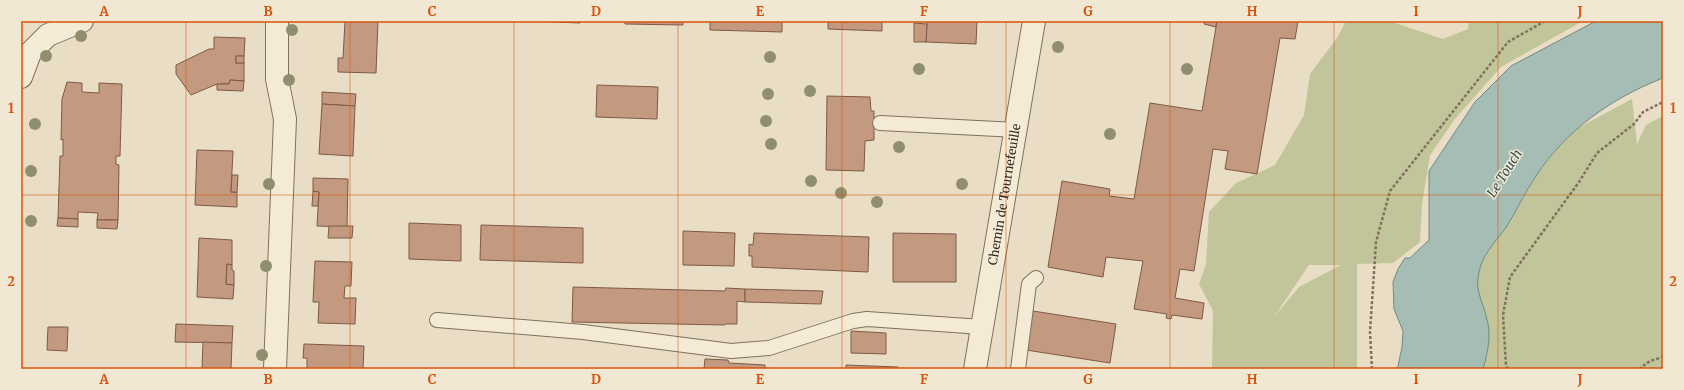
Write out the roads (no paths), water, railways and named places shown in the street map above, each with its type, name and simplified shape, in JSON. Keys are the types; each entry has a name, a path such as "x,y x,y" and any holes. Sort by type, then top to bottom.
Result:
{"street":[{"path":"21,77 30,53 48,35 82,21"},
{"path":"275,369 285,119 277,79 277,21"},
{"name":"Chemin de Tournefeuille","path":"975,369 1017,130 1034,21"}],"lane":[{"path":"880,123 1017,130"},
{"path":"1018,369 1029,284 1036,278"},
{"path":"438,320 583,332 731,351 769,348 853,321 867,319 982,327"}],"water":[{"name":"Le Touch","path":"1596,21 1663,21 1663,78 1626,95 1608,106 1592,117 1561,144 1536,176 1507,226 1485,256 1479,270 1478,283 1489,329 1488,349 1483,369 1396,369 1402,347 1403,331 1394,309 1393,282 1398,269 1405,258 1410,258 1429,240 1429,171 1475,102 1511,66"}]}
